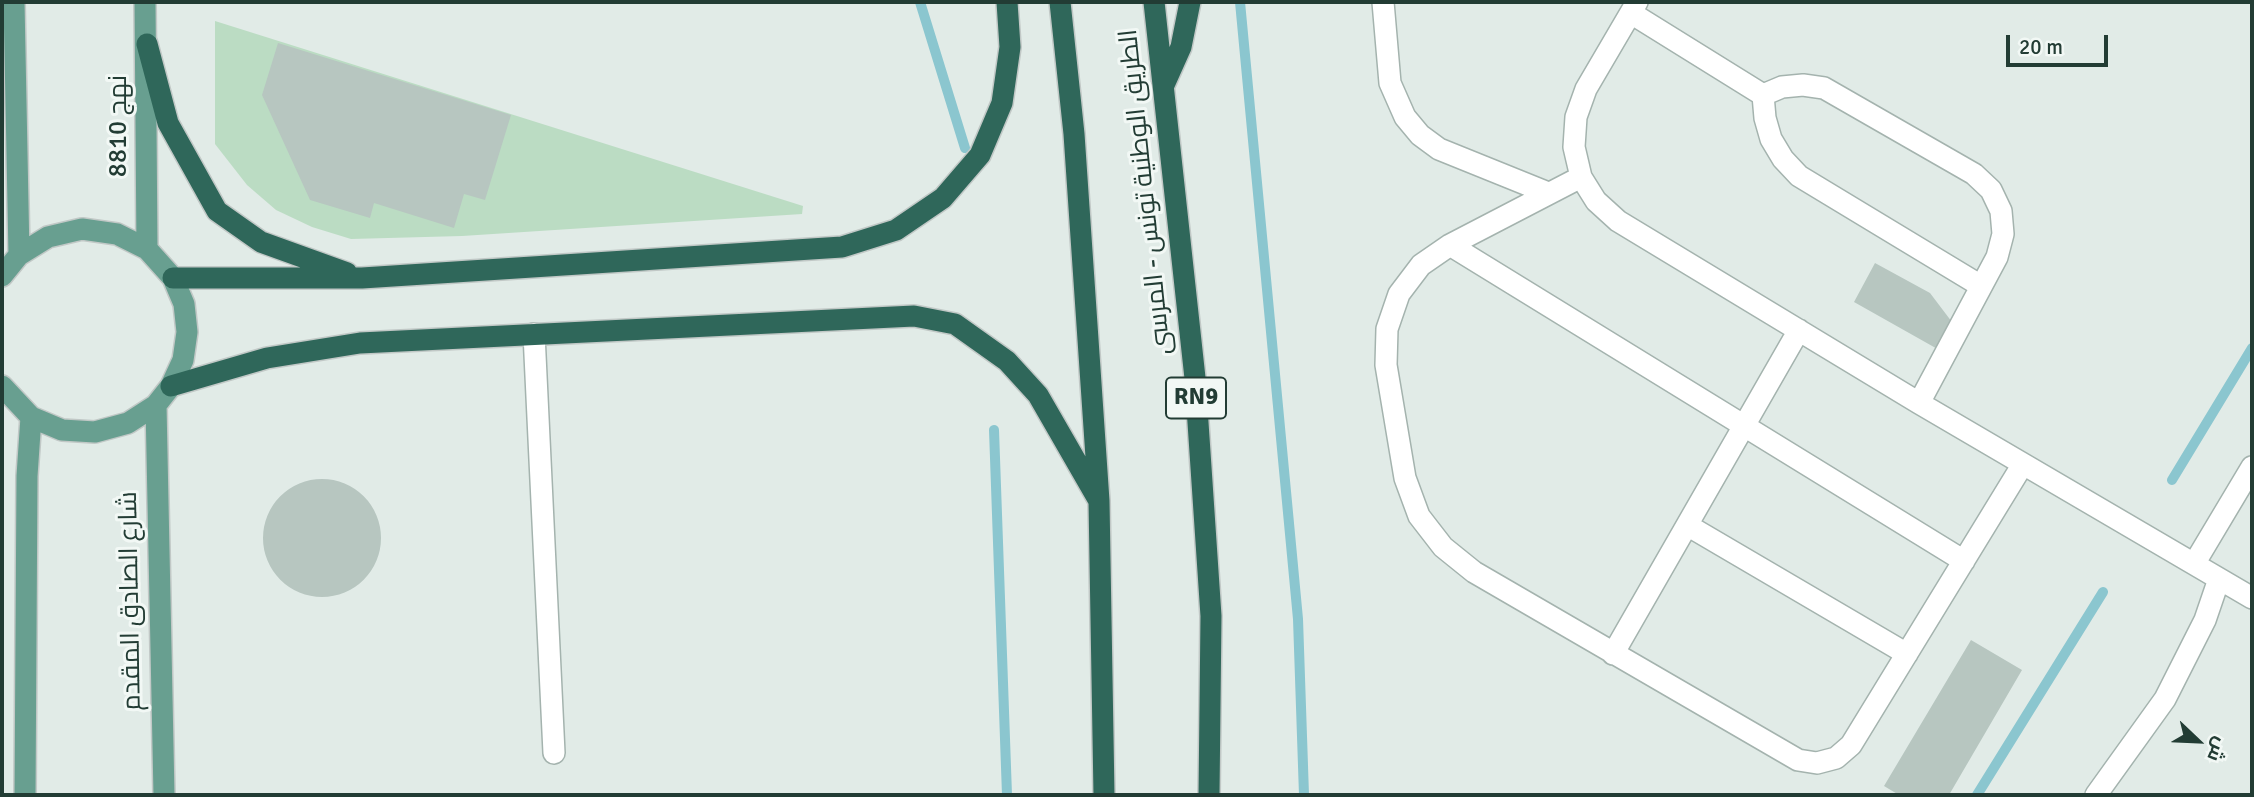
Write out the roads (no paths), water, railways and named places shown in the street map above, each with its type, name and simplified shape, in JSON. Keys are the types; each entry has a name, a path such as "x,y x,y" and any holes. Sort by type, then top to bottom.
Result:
{"highway":[{"path":"173,278 362,278 842,247 896,230 943,198 980,155 1002,103 1010,47 1007,2"},
{"path":"1060,2 1074,134 1099,501 1104,795"},
{"name":"الطريق الوطنية تونس - المرسى","path":"1154,2 1195,378 1210,616 1209,795"},
{"path":"1164,87 1181,47 1190,2"},
{"path":"147,44 168,123 217,211 261,242 362,278"},
{"path":"171,386 267,358 360,343 914,316 955,324 1007,361 1038,396 1099,501"}],"main road":[{"path":"14,2 19,255"},
{"name":"نهج 8810","path":"145,2 147,249"},
{"path":"2,276 19,255 48,237 82,229 117,234 147,249 173,278 184,304 187,332 183,360 171,386 156,405 128,423 95,432 62,430 31,416 13,401 2,386"},
{"name":"شارع الصادق المقدم","path":"156,405 164,795"},
{"path":"25,795 27,476 31,416"}],"lane":[{"path":"1383,2 1390,83 1405,117 1420,135 1439,149 1548,193"},
{"path":"1763,95 1634,7 1586,89 1576,117 1574,146 1581,177 1596,201 1618,220 1919,403 2252,598"},
{"path":"1763,95 1782,87 1803,85 1824,88 1974,174 1991,190 2001,211 2003,234 1997,257 1919,403"},
{"path":"1763,95 1765,118 1771,139 1799,176 1981,286"},
{"path":"1581,177 1450,244 1420,265 1398,294 1387,329 1386,365 1405,478 1419,516 1443,547 1474,572 1798,761 1817,763 1836,758 1851,745 2023,464"},
{"path":"1450,244 1964,561"},
{"path":"1613,654 1799,330"},
{"path":"534,334 554,753"},
{"path":"2194,564 2252,467"},
{"path":"1687,525 1907,654"},
{"path":"2096,795 2165,699 2200,631 2220,579"}],"waterway":[{"path":"920,2 965,148"},
{"path":"1240,2 1298,619 1304,795"},
{"path":"2172,480 2252,348"},
{"path":"994,430 1007,795"},
{"path":"1977,795 2103,592"}]}
